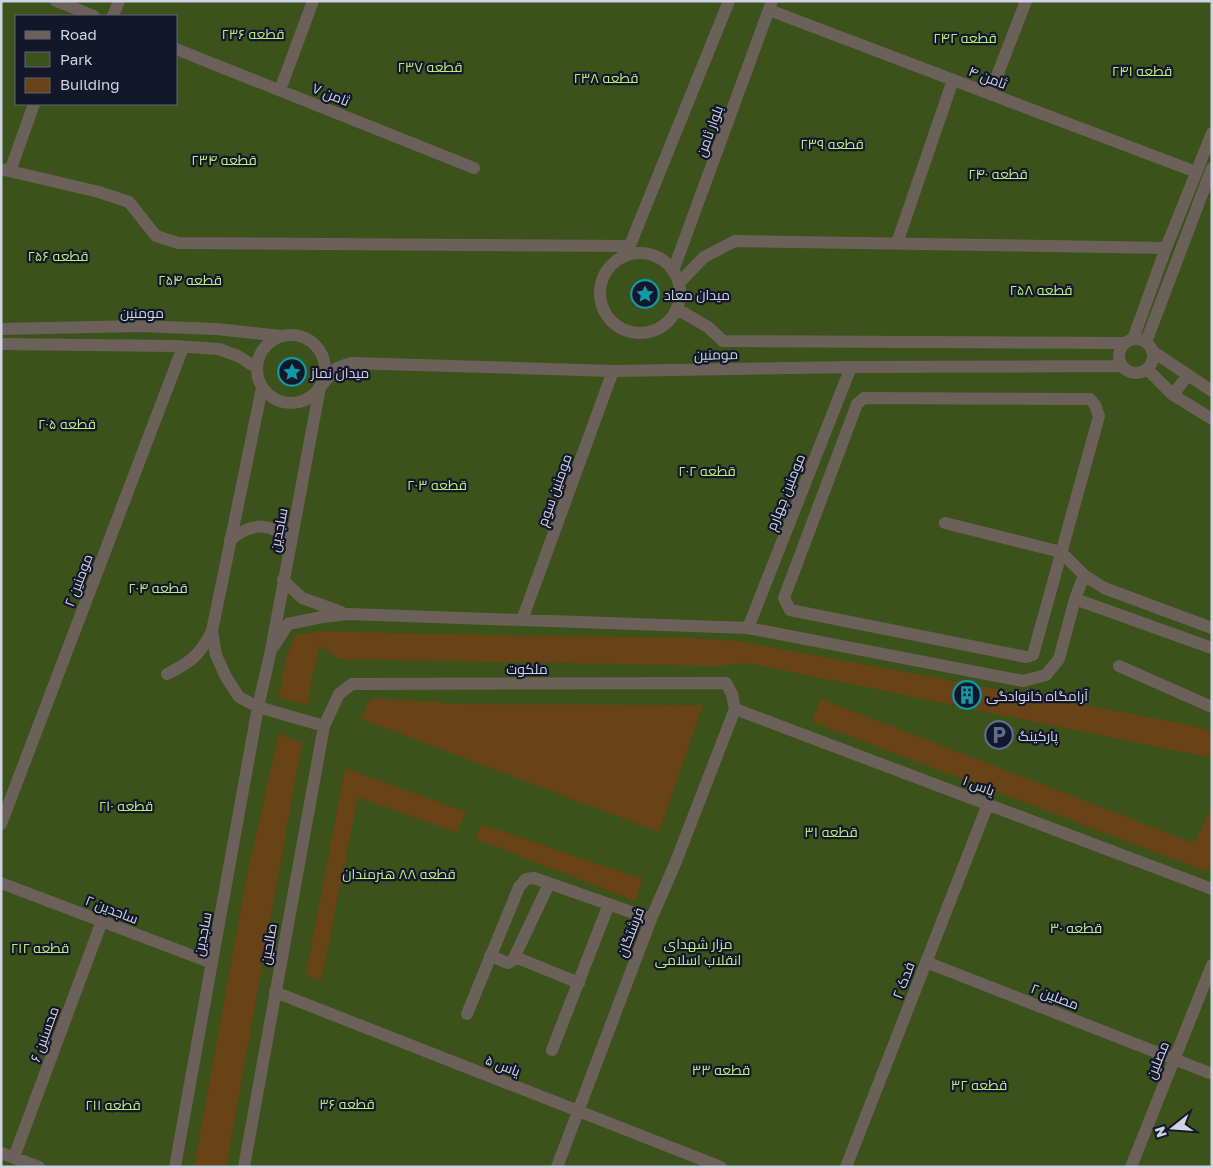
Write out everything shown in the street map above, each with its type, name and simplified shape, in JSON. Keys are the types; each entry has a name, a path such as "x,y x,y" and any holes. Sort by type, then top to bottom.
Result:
{"street":[{"path":"56,1 68,11 89,15"},
{"path":"113,15 119,1"},
{"path":"280,90 313,1"},
{"path":"34,105 5,170 99,192 128,202 156,236 178,243 628,250 652,255 664,261 673,271 679,283 680,296 677,309 670,320 660,329 647,333 634,334 621,329 611,321 603,310 600,298 600,284 614,262 628,250 730,1"},
{"path":"990,94 1026,1"},
{"name":"ثامن ۴","path":"770,6 953,80 1196,172"},
{"name":"بلوار ثامن","path":"673,271 770,6"},
{"name":"ثامن ۷","path":"178,50 474,168"},
{"path":"897,243 953,80"},
{"path":"1212,132 1128,341 1119,352 1118,357 1122,366 1133,373 1143,372 1152,361 1149,346 1209,182 1212,168"},
{"path":"679,283 704,257 735,241 1166,248"},
{"name":"مومنین","path":"677,309 708,327 723,341 1128,341"},
{"name":"مومنین","path":"1,329 140,326 216,329 282,336"},
{"path":"282,336 298,336 308,340 322,356 325,366 324,377 320,387 312,396 302,402 291,404 280,402 262,388 258,378 259,357 264,348 272,340 282,336"},
{"path":"1128,341 1140,339 1187,376 1212,391"},
{"path":"1,344 219,349 238,356 257,368"},
{"name":"مومنین ۲","path":"1,824 183,347"},
{"name":"مومنین","path":"320,387 337,368 351,363 613,371 1122,366"},
{"name":"مومنین چهارم","path":"748,628 851,368"},
{"path":"1147,369 1173,396 1212,420"},
{"name":"مومنین سوم","path":"522,620 613,371"},
{"path":"1173,396 1187,376"},
{"name":"ساجدین","path":"175,1167 258,707 271,650 320,387"},
{"path":"167,674 187,664 197,656 212,631 262,388"},
{"path":"864,398 1090,399 1096,405 1099,416 1061,552 1033,655 1026,657 790,610 784,598 857,404 864,398"},
{"path":"945,523 1061,552 1084,574 1104,588 1212,628"},
{"path":"230,540 241,531 253,526 269,528 282,533 290,544"},
{"path":"271,650 288,624 322,616 348,614 748,628 1023,682 1046,675 1059,659 1075,599 1084,574"},
{"path":"283,580 302,598 348,614"},
{"path":"1075,599 1212,648"},
{"path":"212,631 216,655 226,677 239,696 258,707 324,726"},
{"path":"1119,666 1212,707"},
{"name":"ملکوت","path":"324,726 338,694 352,684 726,683 732,694 735,709"},
{"name":"یاس ۱","path":"735,709 1212,889"},
{"name":"فرشتگان","path":"557,1167 651,919 675,864 735,709"},
{"name":"صالحین","path":"244,1167 324,726"},
{"name":"فدک ۲","path":"846,1167 988,804"},
{"path":"467,1014 522,884 529,878 651,919"},
{"name":"ساجدین ۲","path":"1,883 212,963"},
{"path":"490,956 510,963 515,957 549,884"},
{"path":"552,1050 609,904"},
{"name":"محسنین ۶","path":"14,1157 102,921"},
{"path":"515,957 579,983"},
{"name":"مصلین ۲","path":"926,962 1212,1074"},
{"name":"مصلین","path":"1131,1167 1212,965"},
{"name":"یاس ۵","path":"275,992 721,1167"},
{"path":"1,1153 39,1167"}],"green space":[{"path":"1,1 1212,1 1212,1167 1,1167"}],"building":[{"name":"آرامگاه خانوادگی","path":"328,631 689,638 738,641 1185,724 1212,731 1212,758 747,663 718,666 339,659 319,646 307,705 279,698 285,662 295,635"},
{"path":"371,698 459,704 703,705 659,832 361,719"},
{"path":"821,699 1194,843 1212,806 1212,862 1208,872 812,722"},
{"path":"279,733 302,743 226,1167 194,1167 247,875"},
{"path":"345,768 466,812 457,833 358,797 321,981 306,974"},
{"path":"481,824 643,879 635,901 476,839"}],"place":[{"name":"میدان معاد","path":"645,294"},
{"name":"میدان نماز","path":"292,372"},
{"name":"آرامگاه خانوادگی","path":"967,695"},
{"name":"پارکینگ","path":"999,735"}],"park label":[{"name":"قطعه ۲۳۶","path":"253,33"},
{"name":"قطعه ۲۴۲","path":"965,37"},
{"name":"قطعه ۲۳۷","path":"430,66"},
{"name":"قطعه ۲۴۱","path":"1142,70"},
{"name":"قطعه ۲۳۸","path":"606,77"},
{"name":"قطعه ۲۳۹","path":"832,143"},
{"name":"قطعه ۲۳۴","path":"224,159"},
{"name":"قطعه ۲۴۰","path":"998,173"},
{"name":"قطعه ۲۵۶","path":"58,255"},
{"name":"قطعه ۲۵۴","path":"190,279"},
{"name":"قطعه ۲۵۸","path":"1041,289"},
{"name":"قطعه ۲۰۵","path":"67,423"},
{"name":"قطعه ۲۰۲","path":"707,470"},
{"name":"قطعه ۲۰۳","path":"437,484"},
{"name":"قطعه ۲۰۴","path":"158,587"},
{"name":"قطعه ۲۱۰","path":"126,805"},
{"name":"قطعه ۳۱","path":"831,831"},
{"name":"قطعه ۸۸ هنرمندان","path":"399,873"},
{"name":"قطعه ۳۰","path":"1076,927"},
{"name":"قطعه ۲۱۲","path":"40,947"},
{"name":"مزار شهدای انقلاب اسلامی","path":"698,952"},
{"name":"قطعه ۳۳","path":"721,1069"},
{"name":"قطعه ۳۲","path":"979,1084"},
{"name":"قطعه ۳۶","path":"347,1103"},
{"name":"قطعه ۲۱۱","path":"113,1104"}]}
